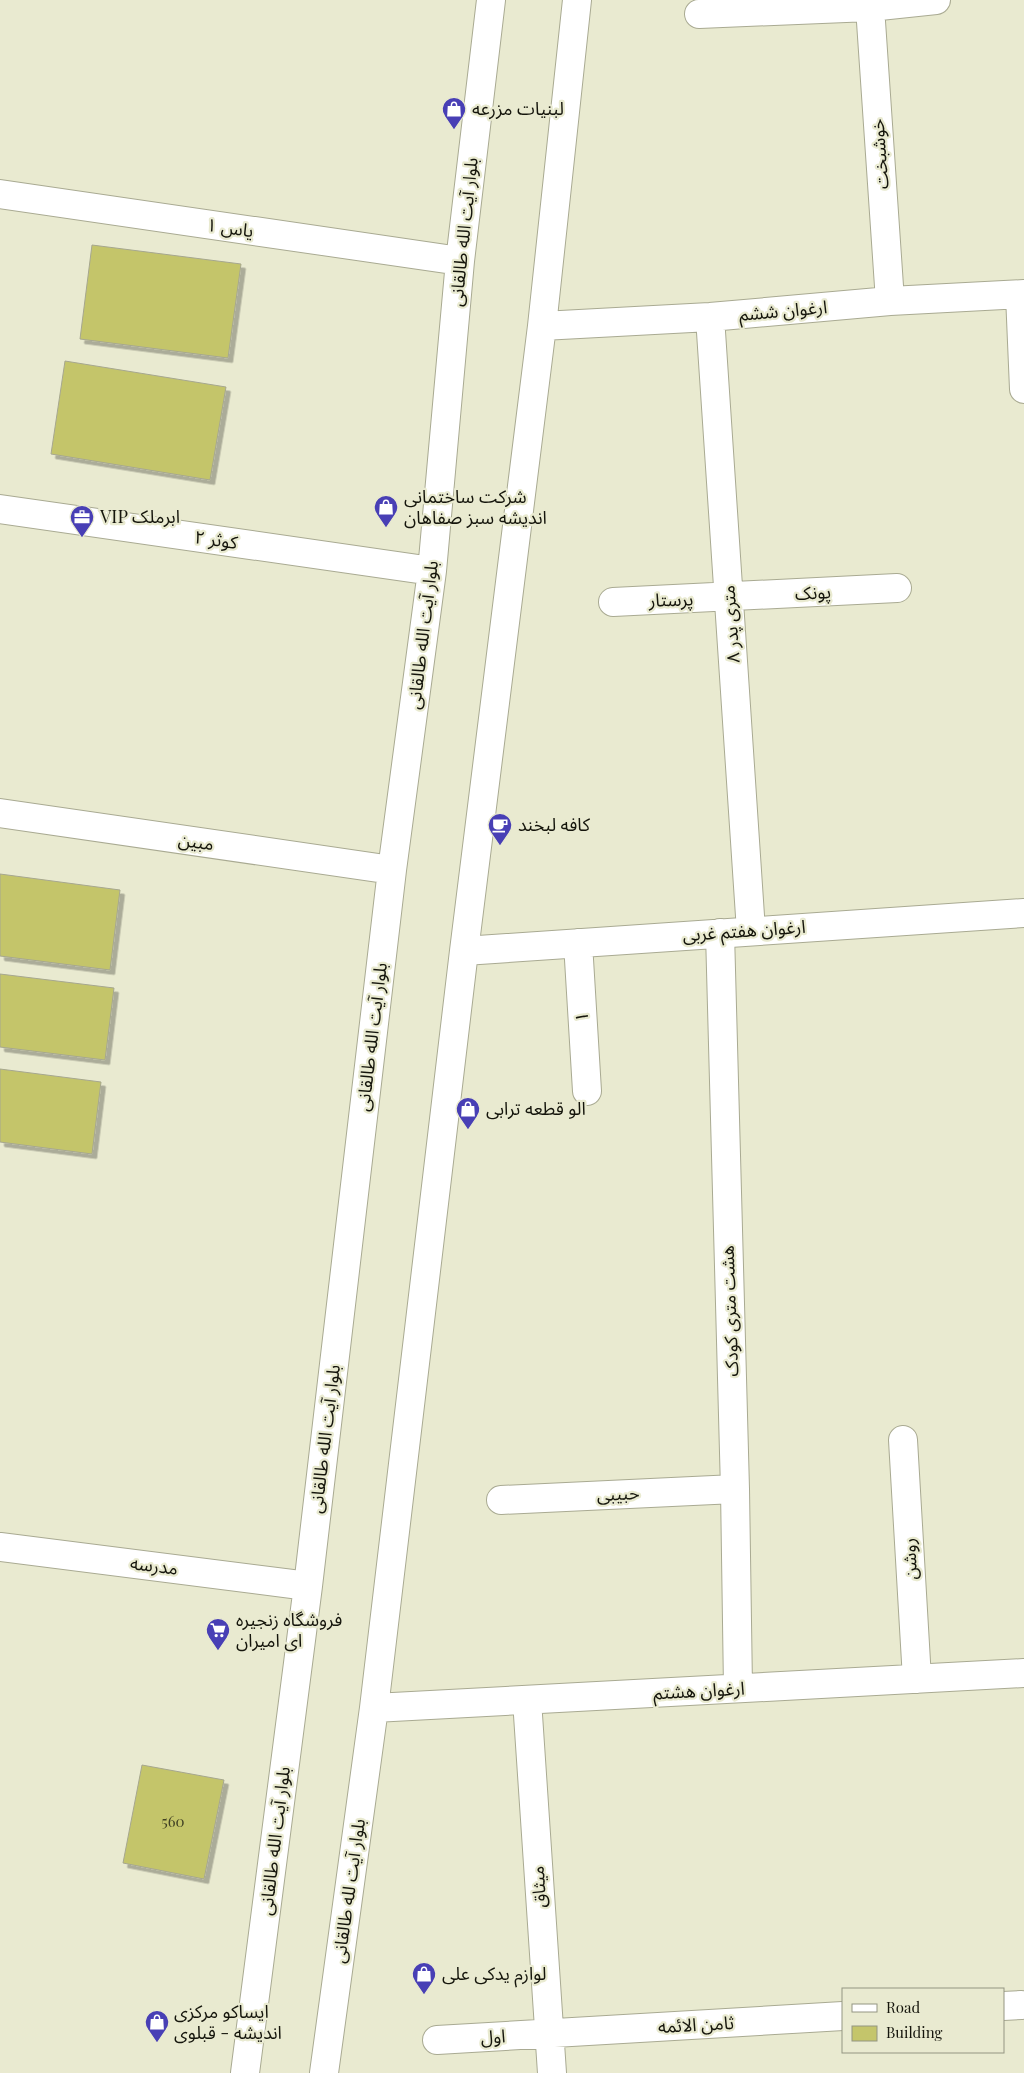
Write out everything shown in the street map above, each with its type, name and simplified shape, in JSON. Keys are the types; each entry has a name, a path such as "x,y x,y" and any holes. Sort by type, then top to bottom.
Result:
{"street":[{"name":"بلوار آیت الله طالقانی","path":"245,2073 308,1586 392,870 432,571 460,261 491,0"},
{"path":"374,1708 464,951 542,326 577,0"},
{"path":"699,14 870,7 936,0"},
{"name":"خوشبخت","path":"870,7 890,302"},
{"name":"یاس ۱","path":"0,194 460,261"},
{"path":"1022,295 1024,389"},
{"name":"ارغوان ششم","path":"542,326 710,317 890,302 1022,295"},
{"name":"۸ متری پدر","path":"710,317 751,930"},
{"name":"کوثر ۲","path":"0,509 432,571"},
{"name":"پونک","path":"729,598 897,588"},
{"name":"پرستار","path":"613,602 729,598"},
{"name":"مبین","path":"0,813 392,870"},
{"name":"ارغوان هفتم غربی","path":"464,951 751,930 1024,913"},
{"name":"هشت متری کودک","path":"720,933 735,1489 738,1688"},
{"name":"۱","path":"578,943 587,1091"},
{"name":"روشن","path":"903,1440 917,1679"},
{"name":"حبیبی","path":"502,1500 735,1489"},
{"name":"مدرسه","path":"0,1547 308,1586"},
{"name":"ارغوان هشتم","path":"374,1708 1024,1673"},
{"name":"میثاق","path":"527,1700 552,2073"},
{"name":"بلوار آیت لله طالقانی","path":"324,2073 374,1708"},
{"name":"ثامن الائمه","path":"549,2033 842,2016"},
{"name":"اول","path":"437,2040 549,2033"}],"building":[{"path":"92,245 241,264 228,358 80,339"},
{"path":"65,361 226,387 210,480 51,454"},
{"path":"0,874 120,890 110,970 0,956"},
{"path":"0,974 114,988 105,1060 0,1047"},
{"path":"0,1069 101,1082 92,1154 0,1142"},
{"path":"142,1765 224,1780 204,1879 123,1863"}],"place":[{"name":"لبنیات مزرعه","path":"454,130"},
{"name":"شرکت ساختمانی اندیشه سبز صفاهان","path":"386,528"},
{"name":"VIP ابرملک","path":"82,538"},
{"name":"کافه لبخند","path":"500,846"},
{"name":"الو قطعه ترابی","path":"468,1130"},
{"name":"فروشگاه زنجیره ای امیران","path":"218,1651"},
{"name":"لوازم یدکی علی","path":"424,1995"},
{"name":"ایساکو مرکزی اندیشه - قبلوی","path":"157,2043"}]}
